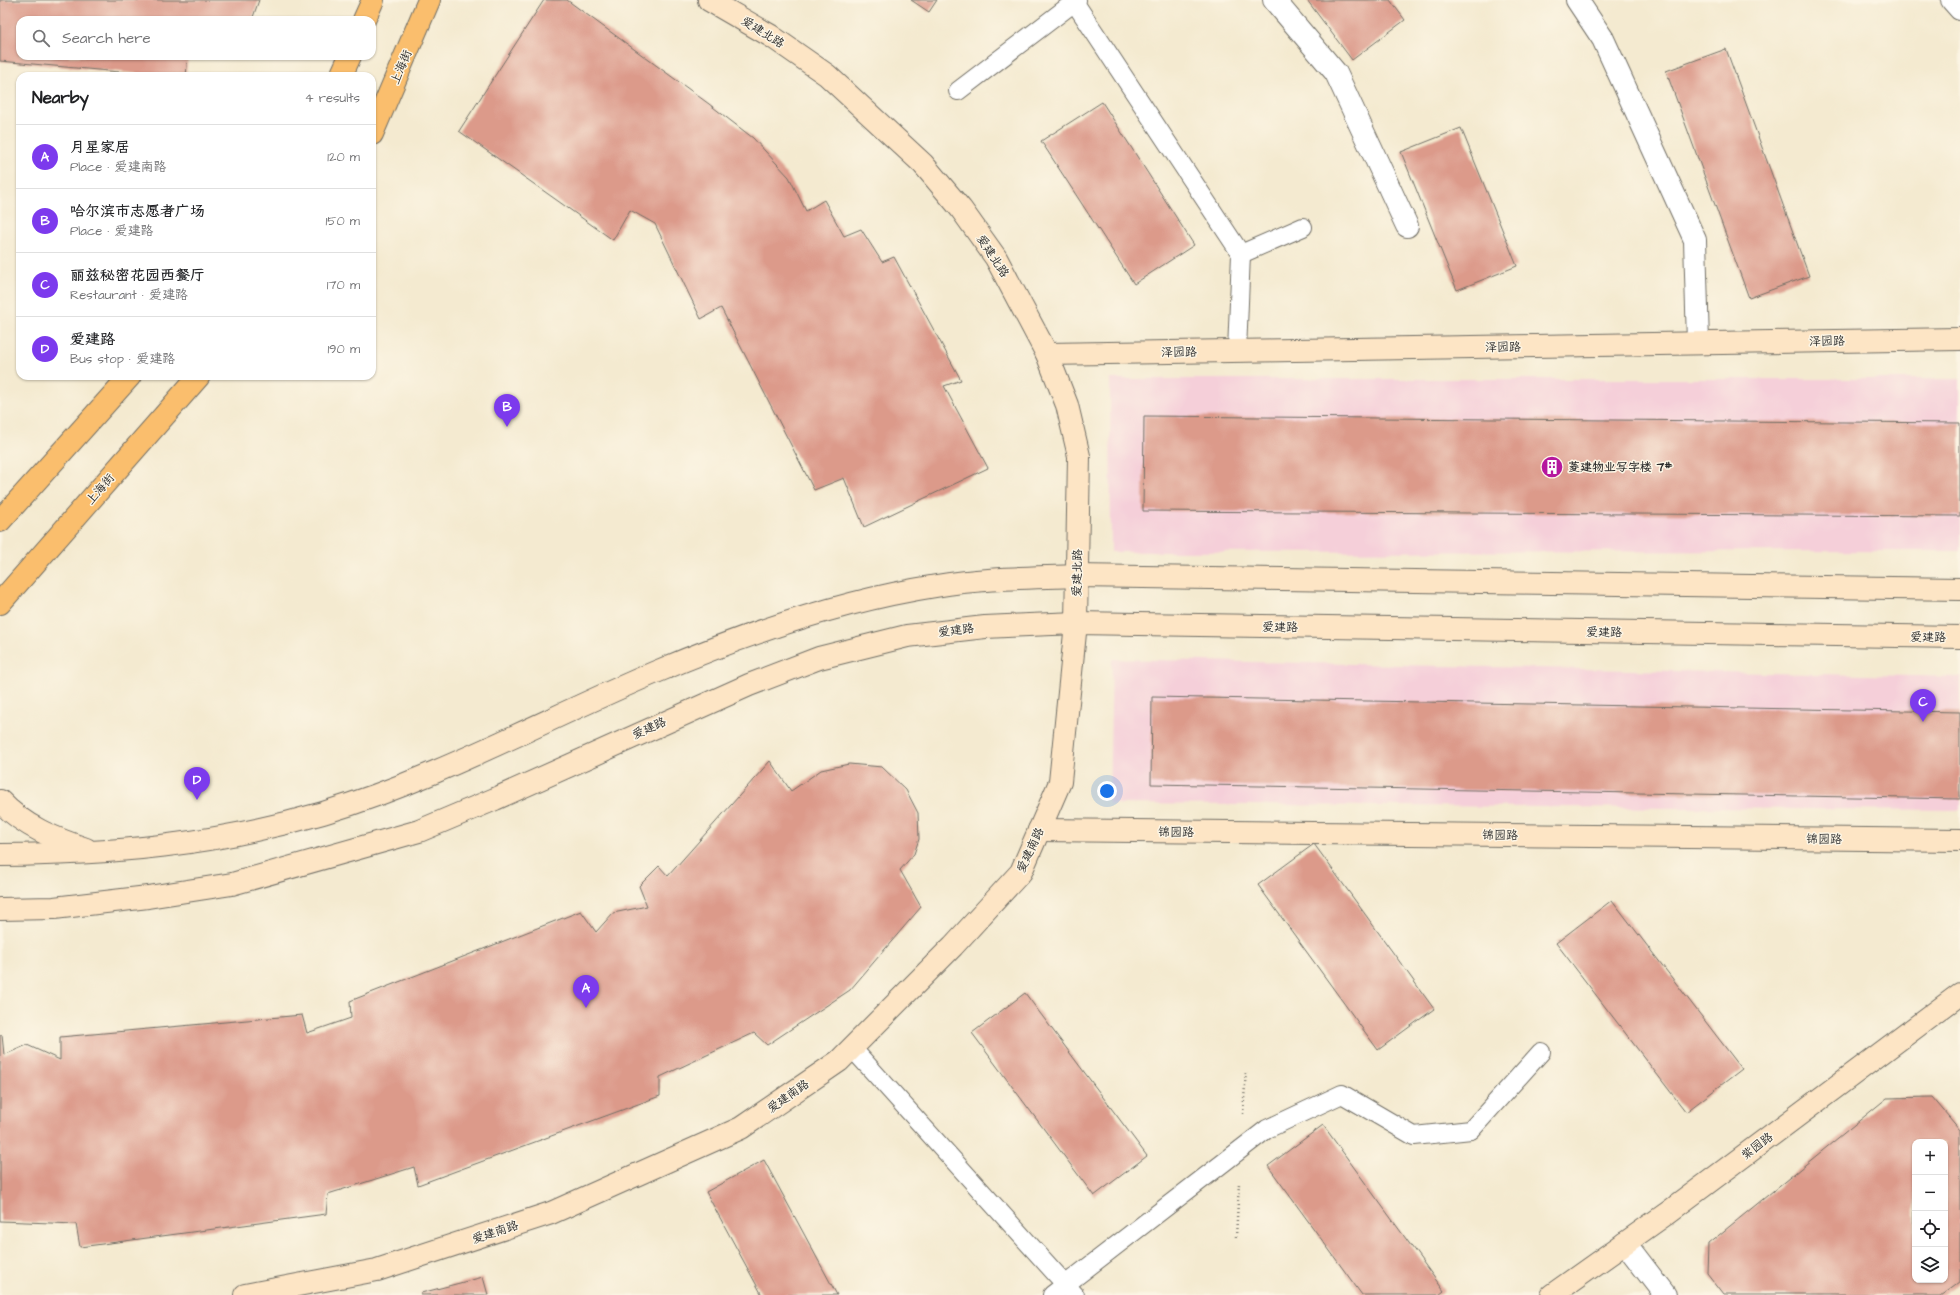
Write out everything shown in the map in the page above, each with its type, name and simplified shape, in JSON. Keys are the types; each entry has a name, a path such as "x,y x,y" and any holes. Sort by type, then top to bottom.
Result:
{"main road":[{"path":"366,16 373,0"},
{"name":"上海街","path":"376,125 429,0"},
{"path":"343,72 348,60"},
{"path":"0,521 126,380"},
{"name":"上海街","path":"6,596 195,380"}],"street":[{"name":"爱建北路","path":"709,0 771,36 827,75 923,164 961,209 996,258 1047,354 1067,405 1079,456 1076,624"},
{"path":"1274,0 1336,73 1407,226"},
{"path":"1577,0 1603,39 1695,240 1698,343"},
{"path":"1952,0 1960,9"},
{"name":"泽园路","path":"1047,354 1960,339"},
{"path":"0,855 99,853 142,850 221,839 332,810 463,761 658,671 748,636 828,610 888,594 939,585 1076,576 1960,590"},
{"path":"0,612 6,596"},
{"name":"爱建路","path":"0,909 54,908 148,897 232,884 419,831 495,799 748,685 819,658 907,636 985,627 1076,624 1960,637"},
{"name":"爱建南路","path":"245,1295 377,1270 551,1213 741,1128 839,1060 953,946 1021,872 1060,782 1076,624"},
{"path":"0,801 27,824 54,838 99,853"},
{"name":"锦园路","path":"1039,830 1960,840"},
{"name":"紫园路","path":"1552,1295 1625,1243 1960,994"},
{"path":"1625,1243 1665,1295"}],"lane":[{"path":"958,91 1075,1 1241,254 1237,351"},
{"path":"1241,254 1303,226"},
{"path":"852,1048 1064,1291 1267,1129 1342,1094 1414,1136 1471,1130 1541,1052"}],"shaded area":[{"path":"1110,379 1960,379 1960,551 1111,552"},
{"path":"1112,659 1960,677 1960,810 1109,804"}],"building":[{"path":"0,0 259,0 253,16 16,16 16,60 188,60 186,72 120,72 0,61"},
{"path":"544,0 567,0 753,138 789,177 806,211 824,200 844,236 861,229 882,262 894,257 961,380 944,386 988,468 864,527 844,478 814,490 721,308 701,319 655,224 630,210 613,240 459,131"},
{"path":"911,0 937,0 929,12"},
{"path":"1307,0 1390,0 1405,20 1352,60"},
{"path":"1726,49 1809,276 1749,298 1666,71"},
{"path":"1102,102 1194,245 1134,284 1041,141"},
{"path":"1461,128 1517,266 1457,290 1401,152"},
{"name":"菱建物业写字楼 7#","path":"1144,416 1960,423 1960,516 1143,511"},
{"path":"1152,697 1960,712 1960,799 1151,784"},
{"path":"770,761 791,791 821,770 849,764 882,767 906,790 918,813 919,839 914,854 900,870 921,907 850,990 767,1045 754,1033 660,1077 660,1096 418,1185 414,1167 328,1194 326,1214 80,1247 76,1224 0,1221 0,1035 2,1035 4,1055 27,1045 60,1060 60,1037 302,1015 307,1033 351,1018 350,1001 581,911 596,932 613,913 647,906 639,886 659,866 668,876"},
{"path":"1314,844 1434,1009 1378,1050 1258,885"},
{"path":"1612,900 1742,1069 1686,1112 1556,943"},
{"path":"1025,993 1147,1156 1094,1196 972,1033"},
{"path":"1932,1097 1960,1130 1960,1282 1942,1295 1724,1295 1707,1273 1708,1244 1887,1098"},
{"path":"1323,1125 1444,1291 1439,1295 1362,1295 1268,1166"},
{"path":"764,1160 837,1295 762,1295 706,1192"},
{"path":"483,1277 488,1295 421,1295 421,1293"}],"place":[{"name":"哈尔滨市志愿者广场","path":"507,427"},
{"name":"菱建物业写字楼 7#","path":"1552,467"},
{"name":"丽兹秘密花园西餐厅","path":"1923,722"},
{"name":"爱建路","path":"197,800"},
{"name":"月星家居","path":"586,1008"}]}
